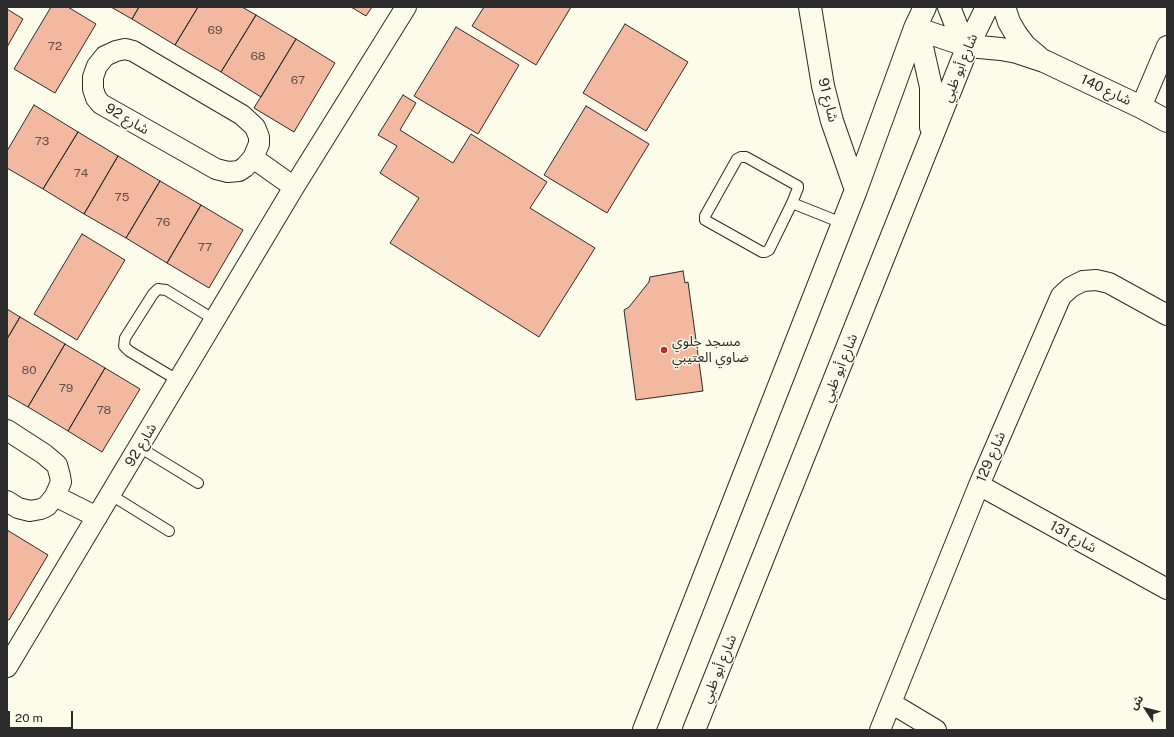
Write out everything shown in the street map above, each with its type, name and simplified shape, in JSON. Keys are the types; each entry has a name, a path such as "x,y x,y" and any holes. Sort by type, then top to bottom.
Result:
{"street":[{"name":"شارع 92","path":"7,667 294,187 406,7"},
{"name":"شارع 91","path":"810,7 819,64 832,121 856,190"},
{"path":"644,730 856,190 915,28 925,7"},
{"path":"949,7 960,35 968,46"},
{"name":"شارع أبو ظبي","path":"694,730 968,46 987,7"},
{"name":"شارع 140","path":"1004,7 1009,22 1016,34 1026,46 1044,61"},
{"path":"915,28 924,54 931,87 929,146"},
{"name":"شارع 140","path":"915,28 968,46 1017,52 1044,61 1167,121"},
{"path":"1141,107 1167,46"},
{"name":"شارع 92","path":"116,51 133,51 242,115 254,127 259,137 259,144 253,158 239,171 228,172 216,170 101,104 96,98 93,89 93,77 97,66 106,56 116,51"},
{"path":"253,158 294,187"},
{"name":"شارع 129","path":"880,730 979,485 1061,296 1070,287 1083,281 1096,280 1109,282 1167,315"},
{"path":"7,430 44,454 56,465 61,482 55,496 48,506 41,509 30,511 18,508 7,501"},
{"name":"شارع 131","path":"979,485 1167,589"},
{"path":"55,496 97,517"},
{"path":"890,704 936,730"}],"lane":[{"path":"741,157 746,157 796,184 798,188 792,203 769,250 765,252 762,252 705,220 705,216 737,159 741,157"},
{"path":"792,203 842,223"},
{"path":"179,381 129,351 124,346 126,338 153,294 158,289 166,290 215,320"},
{"path":"139,447 198,483"},
{"path":"111,495 169,531"}],"building":[{"path":"51,7 68,7 96,24 55,93 14,69"},
{"path":"111,7 139,7 132,19"},
{"path":"139,7 198,7 175,45 132,19"},
{"path":"198,7 242,7 256,15 221,72 175,45"},
{"path":"351,7 372,7 366,16"},
{"path":"484,7 571,7 536,65 472,26"},
{"path":"7,9 23,19 7,47"},
{"path":"256,15 296,39 261,97 221,72"},
{"path":"625,24 688,62 646,131 583,93"},
{"path":"456,27 519,65 478,134 414,96"},
{"path":"296,39 335,63 294,132 254,108"},
{"path":"403,95 416,103 400,130 453,163 471,134 547,182 530,208 595,248 539,337 390,243 419,198 380,173 397,146 378,135"},
{"path":"34,105 78,132 43,189 7,168 7,151"},
{"path":"586,106 649,144 607,213 544,175"},
{"path":"78,132 118,156 84,214 43,189"},
{"path":"118,156 160,181 126,238 84,214"},
{"path":"160,181 201,205 167,263 126,238"},
{"path":"201,205 243,230 209,288 167,263"},
{"path":"82,234 125,260 77,340 34,314"},
{"name":"مسجد جلوي ضاوي العتيبي","path":"683,271 685,283 688,282 703,391 636,400 624,310 629,307 649,282 650,277"},
{"path":"7,309 20,317 7,339"},
{"path":"20,317 65,344 28,407 7,395 7,339"},
{"path":"65,344 105,368 68,431 28,407"},
{"path":"105,368 140,389 102,452 68,431"},
{"path":"7,530 48,555 9,620 7,619"}],"place":[{"name":"مسجد جلوي ضاوي العتيبي","path":"664,350"}]}
